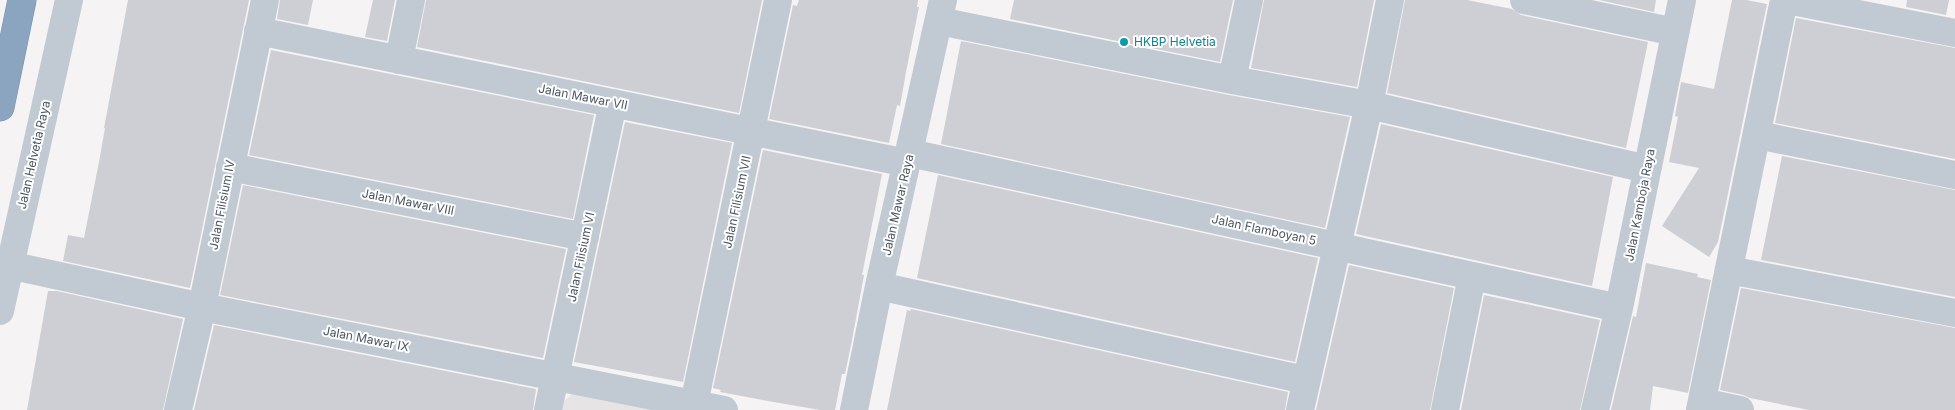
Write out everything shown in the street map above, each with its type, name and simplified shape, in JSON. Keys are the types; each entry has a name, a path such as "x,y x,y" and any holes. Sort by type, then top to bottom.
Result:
{"highway":[{"path":"0,107 22,0"}],"street":[{"name":"Jalan Helvetia Raya","path":"0,311 69,0"},
{"name":"Jalan Filisium IV","path":"178,410 202,307 265,0"},
{"path":"399,60 411,0"},
{"name":"Jalan Filisium VII","path":"694,404 778,0"},
{"path":"1232,80 1249,0"},
{"path":"1300,410 1305,380 1337,246 1390,0"},
{"path":"1524,0 1675,32"},
{"name":"Jalan Kamboja Raya","path":"1595,410 1619,308 1682,0"},
{"path":"1740,410 1701,406 1786,0 1955,33"},
{"path":"941,10 1232,80 1368,105 1647,169"},
{"name":"Jalan Mawar Raya","path":"854,410 879,286 941,10"},
{"name":"Jalan Mawar VII","path":"258,31 751,131 908,158"},
{"name":"Jalan Filisium VI","path":"548,410 613,103"},
{"path":"1757,135 1955,175"},
{"name":"Jalan Flamboyan 5","path":"908,158 1337,246 1619,308"},
{"name":"Jalan Mawar VIII","path":"230,167 585,237"},
{"name":"Jalan Mawar IX","path":"9,265 202,307 724,410"},
{"path":"1729,270 1955,314"},
{"path":"1445,410 1472,276"},
{"path":"879,286 1305,380"}],"shaded area":[{"path":"576,391 675,410 557,410 557,407"}],"building":[{"path":"128,0 249,0 190,288 63,261 68,235 84,238"},
{"path":"280,0 313,0 308,25 277,19"},
{"path":"373,0 395,0 387,41 365,37"},
{"path":"426,0 762,0 739,113 417,47"},
{"path":"799,0 918,0 917,7 919,7 900,106 897,105 889,143 769,119 793,5 797,6"},
{"name":"HKBP Helvetia","path":"1014,0 1233,0 1220,62 1010,19"},
{"path":"1264,0 1374,0 1357,87 1251,68"},
{"path":"1405,0 1467,0 1512,9 1521,15 1648,42 1626,148 1387,93"},
{"path":"1599,0 1656,0 1654,12"},
{"path":"1732,0 1746,0 1767,4 1718,242 1709,257 1662,226 1699,168 1669,162 1678,117 1675,116 1681,82 1714,89"},
{"path":"1907,0 1949,0 1946,15 1906,7"},
{"path":"1796,18 1955,48 1955,159 1775,123"},
{"path":"961,41 1229,95 1350,117 1325,228 941,144"},
{"path":"271,50 594,115 573,219 249,155"},
{"path":"625,122 732,143 683,382 574,362"},
{"path":"1381,124 1613,177 1592,286 1356,234"},
{"path":"763,150 882,174 862,275 864,275 852,340 845,374 842,374 835,410 820,410 768,401 720,392 721,390 713,388"},
{"path":"1782,156 1955,190 1955,297 1761,260"},
{"path":"938,175 1318,258 1295,362 917,278"},
{"path":"243,185 566,249 543,358 220,295"},
{"path":"1646,263 1698,274 1697,277 1711,280 1688,393 1653,386 1650,410 1611,410 1633,316 1636,317"},
{"path":"1349,265 1454,288 1430,410 1316,410"},
{"path":"1741,288 1955,328 1955,410 1809,410 1720,390"},
{"path":"48,291 57,291 183,319 163,410 27,410"},
{"path":"1484,295 1600,320 1580,410 1461,410"},
{"path":"911,309 1288,392 1285,410 887,410 907,310 910,311"},
{"path":"214,325 536,389 533,410 194,410"}],"place":[{"name":"HKBP Helvetia","path":"1124,42"}]}
